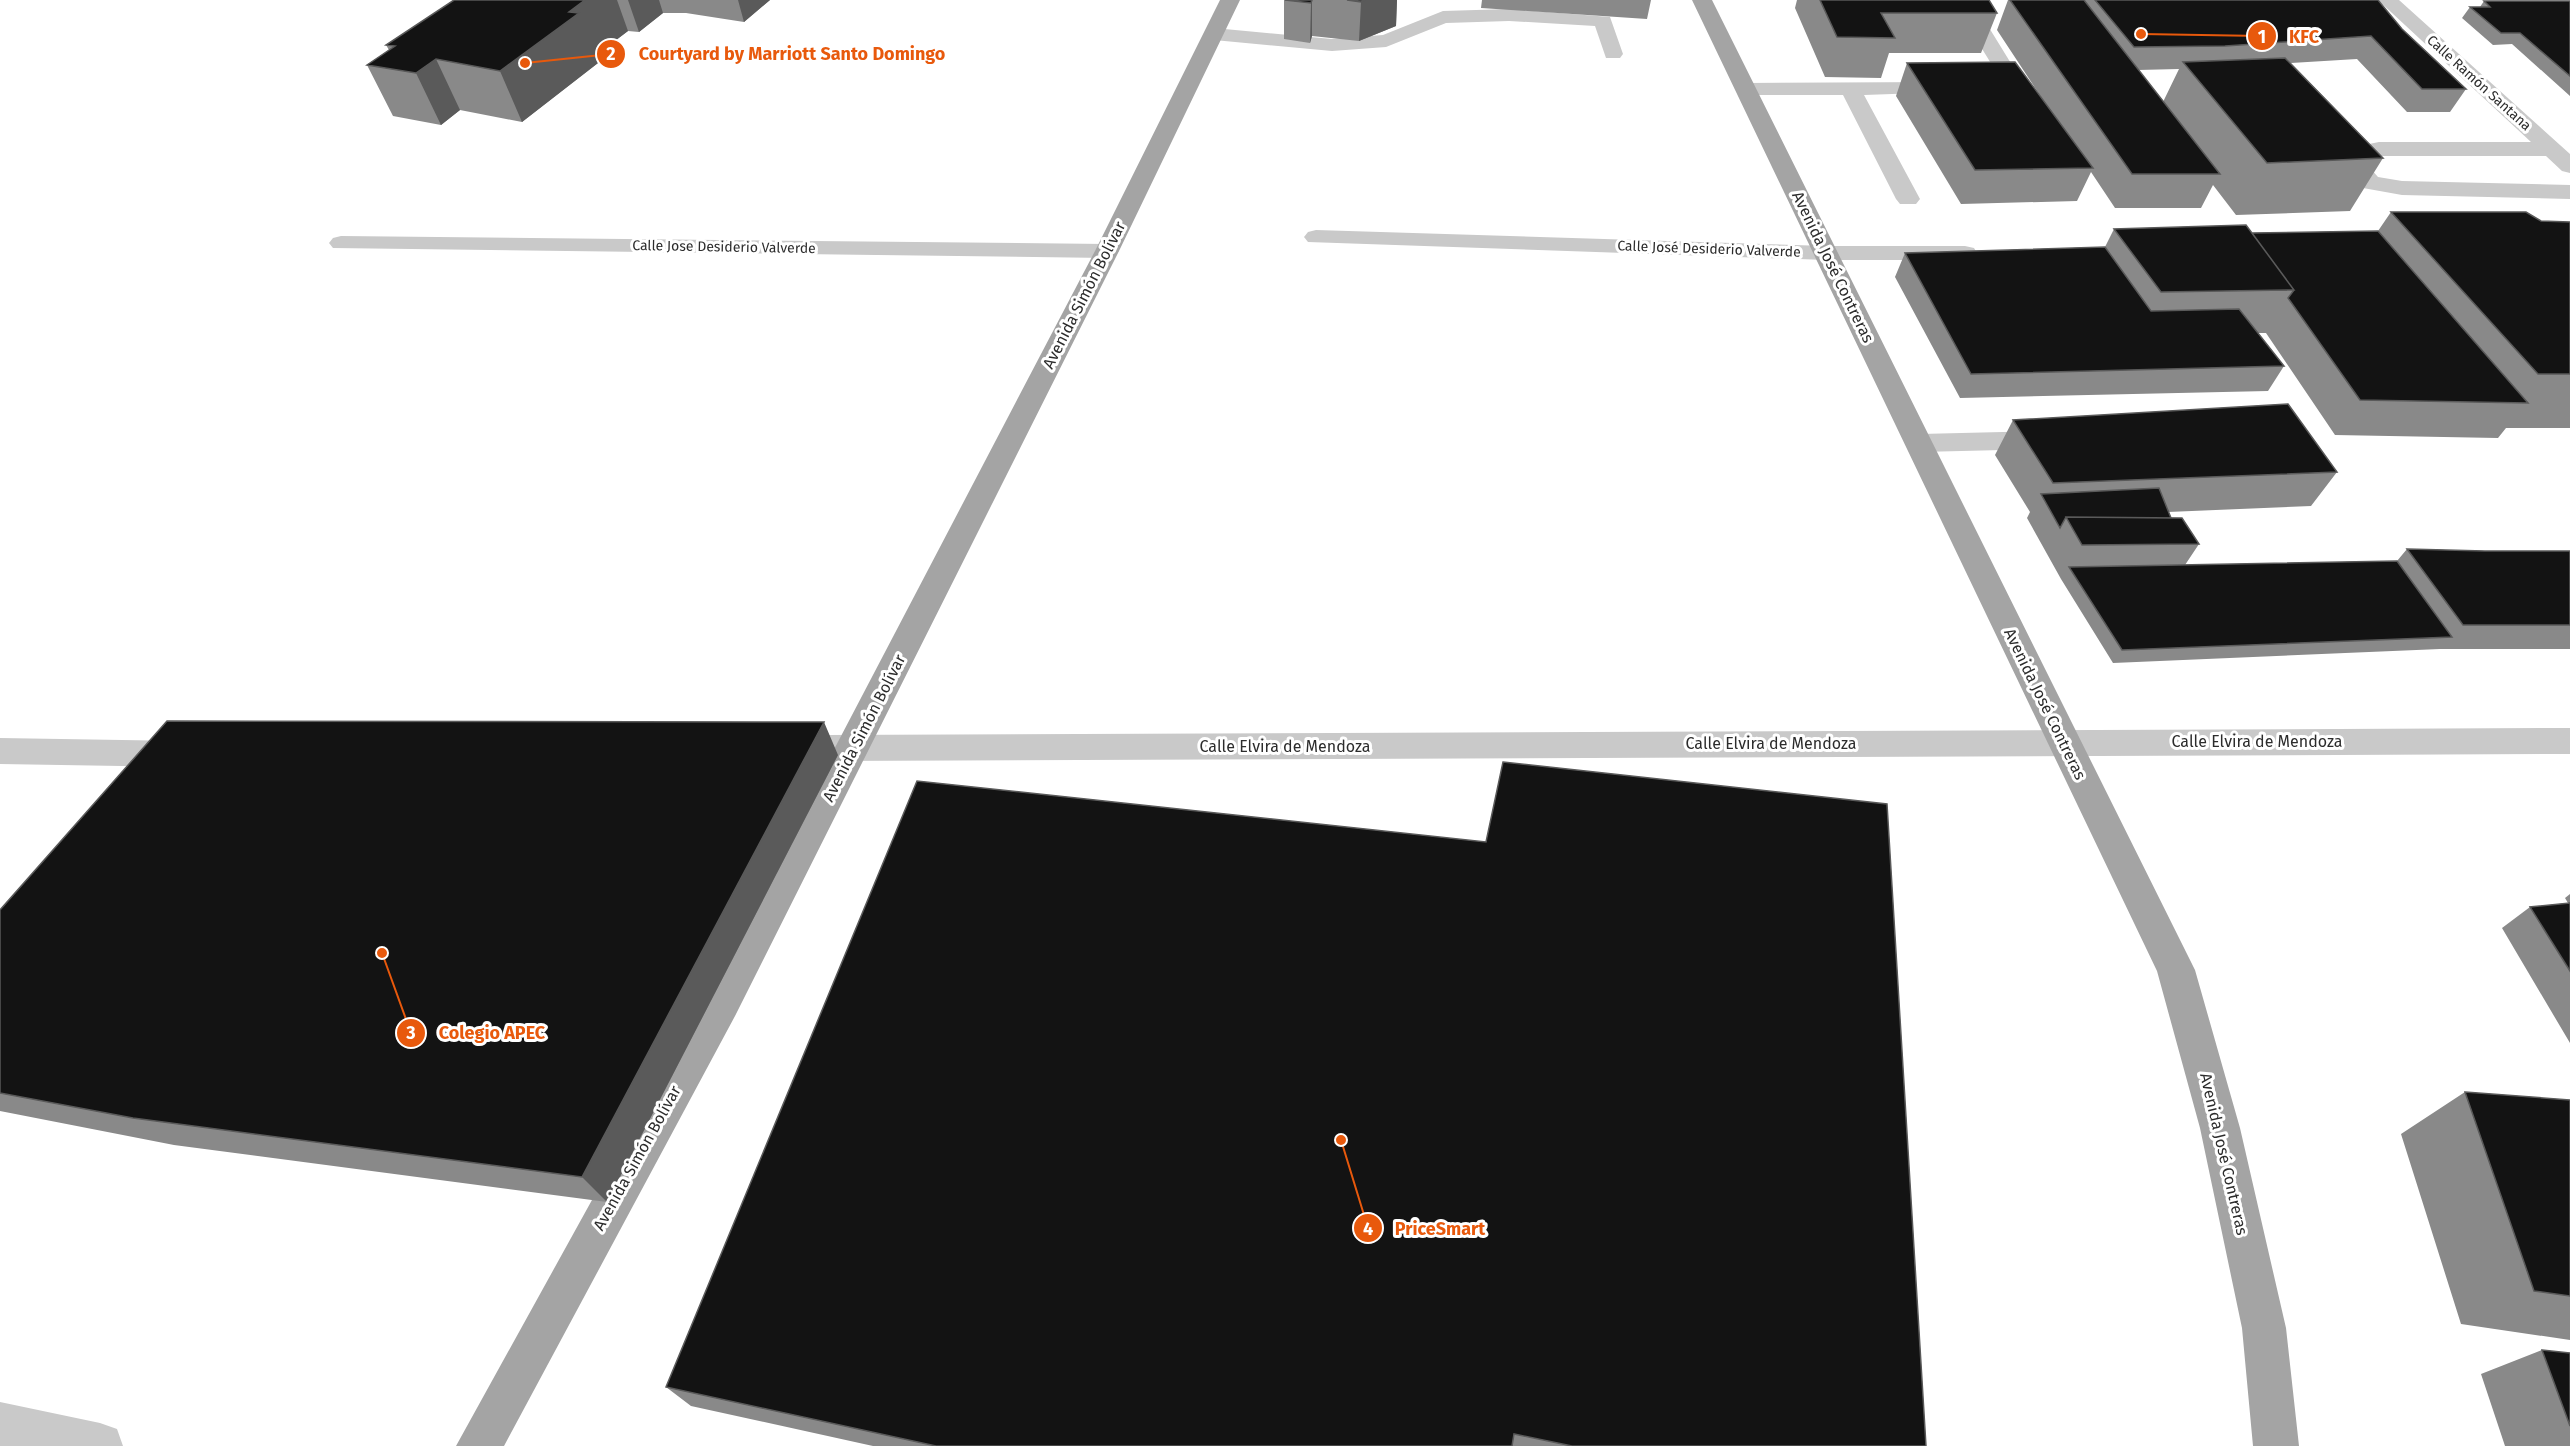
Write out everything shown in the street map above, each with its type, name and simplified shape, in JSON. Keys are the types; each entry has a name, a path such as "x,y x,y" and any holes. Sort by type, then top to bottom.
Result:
{"main road":[{"name":"Avenida Simón Bolívar","path":"479,1446 721,1004 854,748 1107,251 1230,0"},
{"name":"Avenida José Contreras","path":"1702,0 2176,970 2220,1128 2264,1328 2276,1446"}],"street":[{"path":"1746,89 2009,85 2010,78 1962,0"},
{"name":"Calle Ramón Santana","path":"2388,0 2570,166"},
{"path":"1214,34 1332,45 1386,40 1443,17 1509,15 1603,21 1612,54"},
{"path":"1850,89 1908,199"},
{"path":"2552,149 2379,149 2347,155 2371,183 2402,188 2570,192"},
{"name":"Calle José Desiderio Valverde","path":"1316,237 1826,253 1991,253"},
{"name":"Calle Jose Desiderio Valverde","path":"341,243 1107,251"},
{"path":"1920,443 2075,439"},
{"name":"Calle Elvira de Mendoza","path":"798,749 2063,741 2570,741"},
{"path":"0,752 212,754"},
{"path":"0,1425 100,1446"}],"building":[{"path":"454,0 585,0 569,12 579,13 500,71 436,59 416,73 367,65 395,46 386,45"},
{"path":"1285,0 1312,0 1311,3"},
{"path":"1820,0 1989,0 1997,13 1881,13 1895,38 1837,37"},
{"path":"2010,0 2084,0 2220,174 2132,174"},
{"path":"2095,0 2378,0 2402,29 2466,89 2422,89 2371,36 2225,46 2134,47"},
{"path":"2484,1 2570,1 2570,76 2520,33 2501,33 2470,7 2490,7"},
{"path":"2285,58 2383,158 2267,163 2183,62"},
{"path":"2015,62 2093,168 1975,170 1907,63"},
{"path":"2391,212 2526,212 2541,221 2570,222 2570,374 2538,374"},
{"path":"2246,225 2294,290 2161,292 2114,229"},
{"path":"2378,231 2528,403 2360,400 2288,298 2294,290 2252,233"},
{"path":"2105,247 2151,311 2239,309 2284,366 1971,374 1905,253"},
{"path":"2288,404 2337,472 2053,483 2013,420"},
{"path":"2159,488 2171,518 2066,517 2060,528 2041,494"},
{"path":"2066,517 2182,518 2199,544 2082,545"},
{"path":"2407,549 2570,551 2570,625 2463,625"},
{"path":"2397,561 2452,637 2122,650 2069,567"},
{"path":"167,721 824,722 582,1177 133,1118 0,1093 0,910"},
{"path":"1503,762 1887,804 1926,1446 1572,1446 1514,1434 1512,1446 936,1446 666,1387 917,781 1486,842"},
{"path":"2570,903 2570,971 2530,907"},
{"path":"2465,1092 2570,1100 2570,1296 2534,1291"},
{"path":"2542,1350 2570,1353 2570,1426"}],"place":[{"name":"KFC","path":"2141,34"},
{"name":"Courtyard by Marriott Santo Domingo","path":"525,63"},
{"name":"Colegio APEC","path":"382,953"},
{"name":"PriceSmart","path":"1341,1140"}]}
